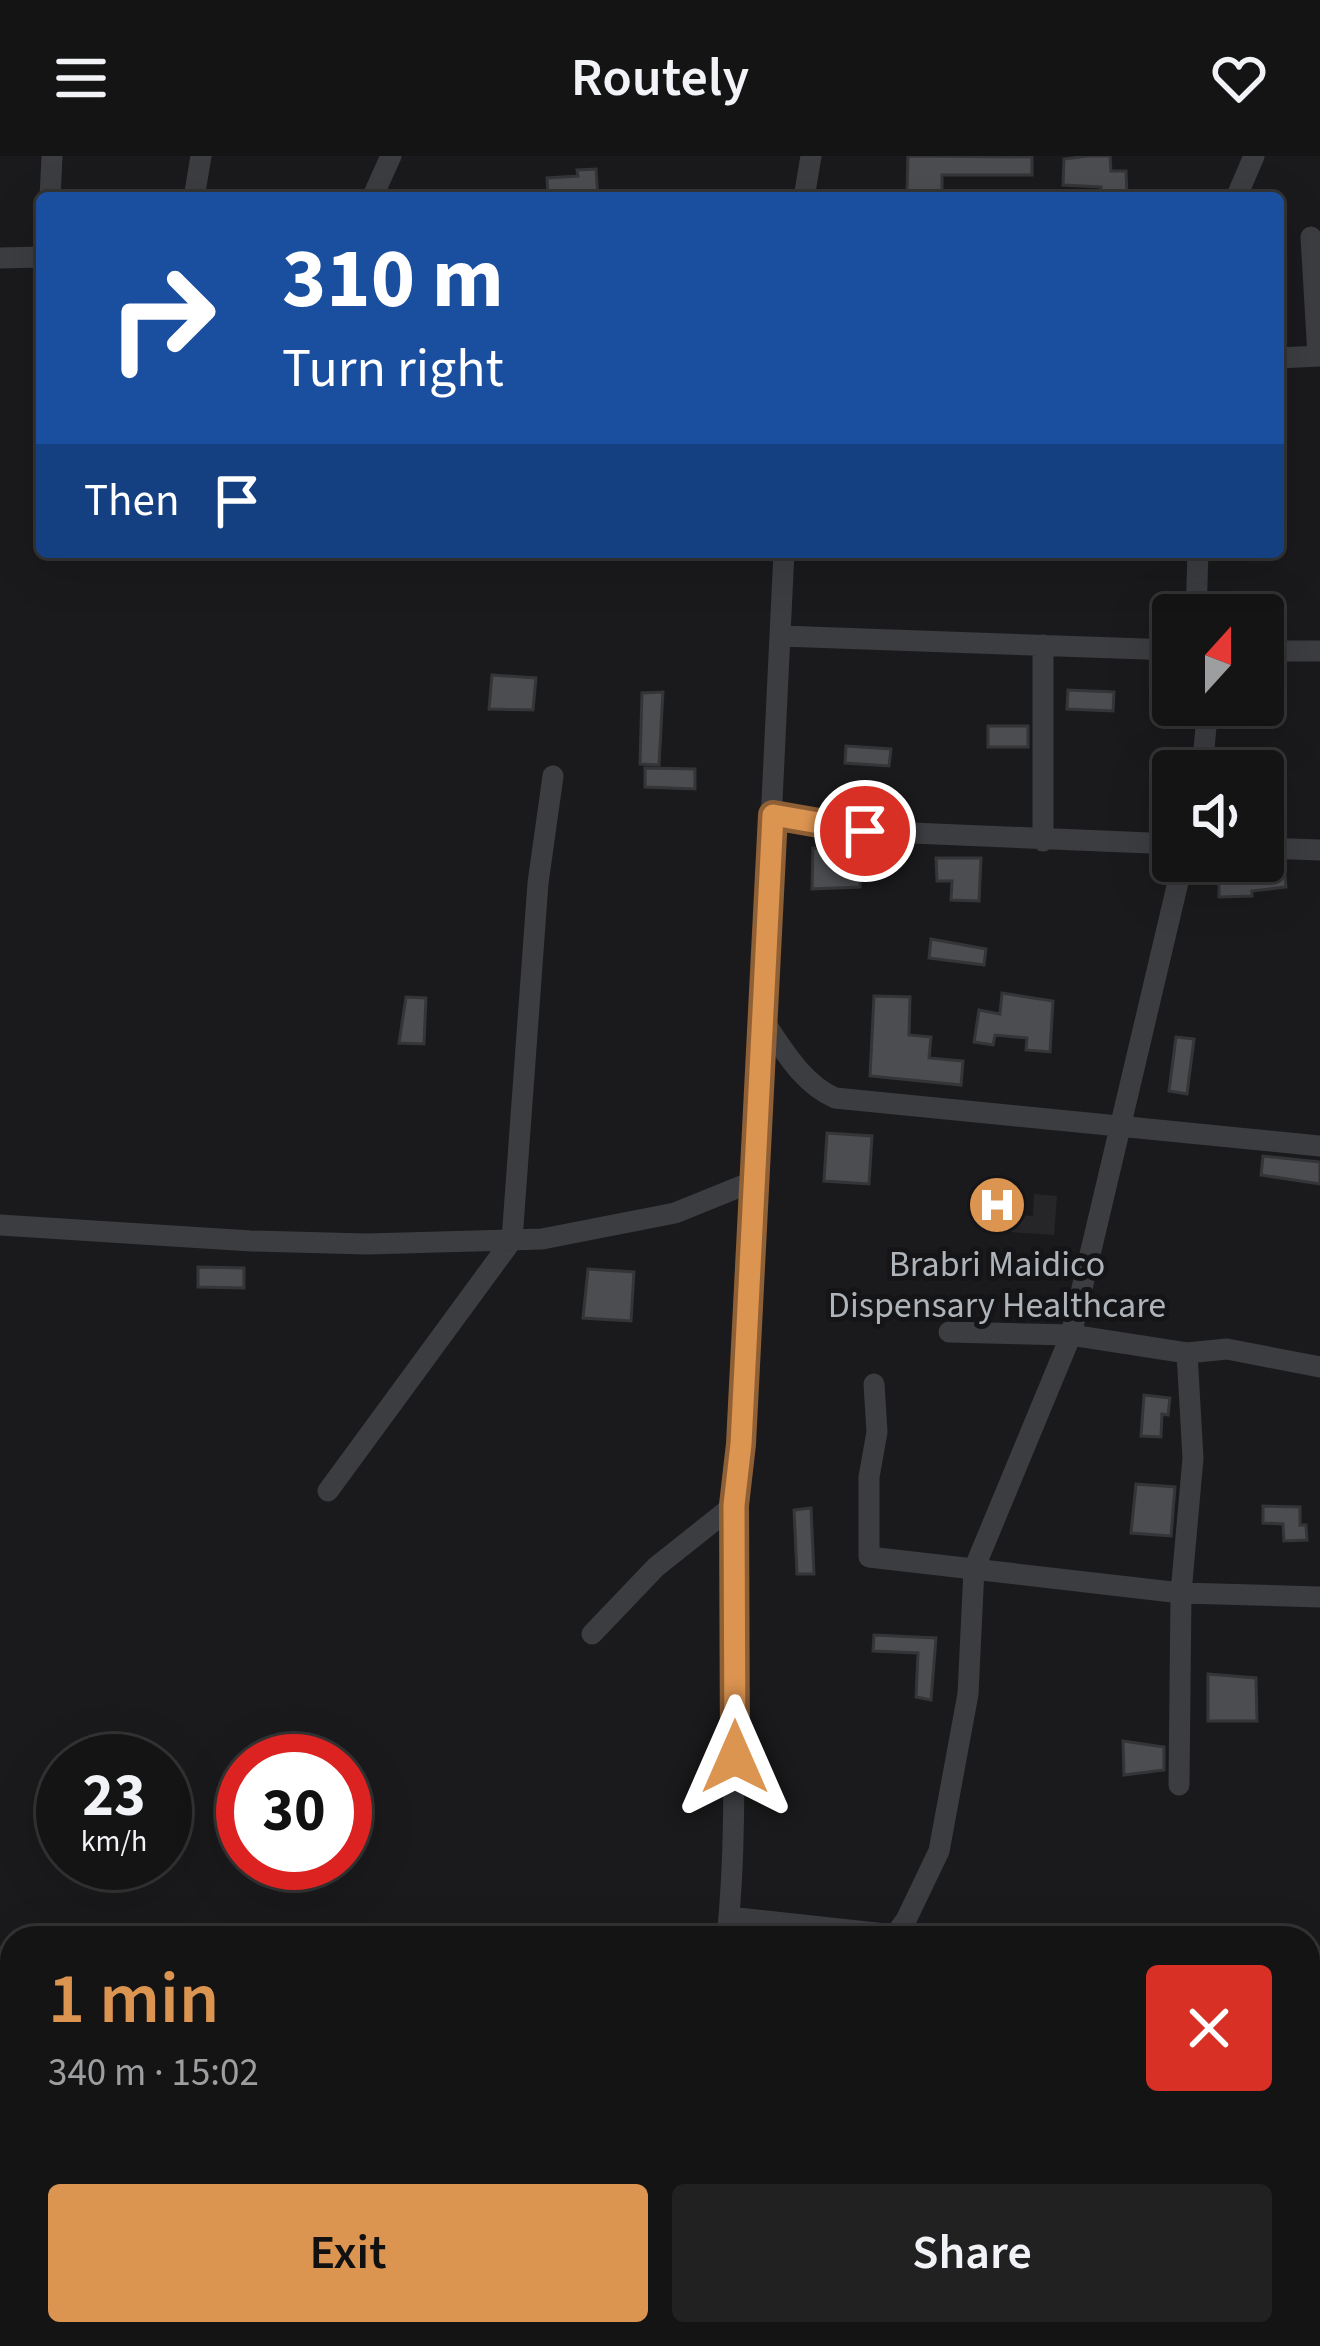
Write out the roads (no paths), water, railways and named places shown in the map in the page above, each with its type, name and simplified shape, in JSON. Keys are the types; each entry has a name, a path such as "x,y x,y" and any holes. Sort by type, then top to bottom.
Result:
{"street":[{"path":"50,192 52,156"},
{"path":"195,192 201,156"},
{"path":"375,192 391,156"},
{"path":"805,192 811,156"},
{"path":"1238,192 1253,156"},
{"path":"1284,358 1319,356 1311,237"},
{"path":"0,258 36,257"},
{"path":"728,1926 735,1757 734,1505 741,1444 784,558"},
{"path":"1197,594 1198,558"},
{"path":"781,636 1152,649"},
{"path":"1042,841 1043,645"},
{"path":"1284,651 1320,651"},
{"path":"328,1491 512,1240 536,905 553,776"},
{"path":"773,815 865,831 1152,844"},
{"path":"1284,849 1320,850"},
{"path":"902,1926 939,1851 968,1694 974,1569 1071,1335 1178,882"},
{"path":"763,1019 806,1079 835,1098 1320,1146"},
{"path":"0,1225 367,1244 542,1239 674,1214 754,1180"},
{"path":"950,1332 1071,1335 1187,1353 1226,1349 1320,1367"},
{"path":"1179,1785 1181,1593 1193,1458 1187,1353"},
{"path":"874,1384 877,1432 869,1477 869,1557 1181,1593 1320,1597"},
{"path":"592,1634 656,1567 734,1505"}],"place":[{"name":"Brabri Maidico Dispensary Healthcare","path":"997,1205"}]}
